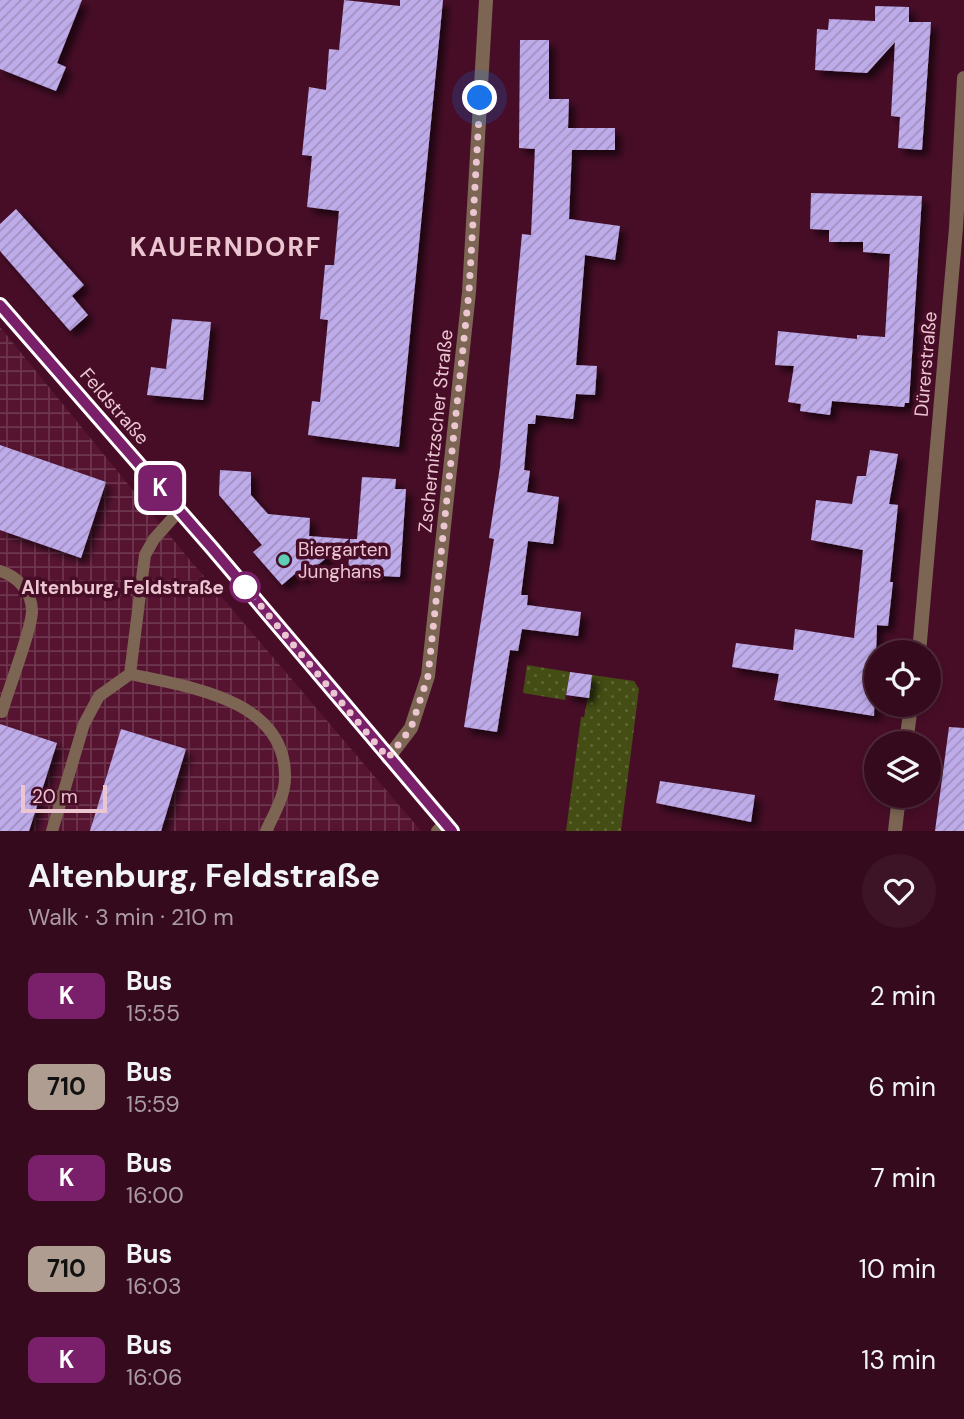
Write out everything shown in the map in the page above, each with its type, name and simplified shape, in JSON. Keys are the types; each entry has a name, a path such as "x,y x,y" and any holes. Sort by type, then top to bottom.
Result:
{"street":[{"name":"Zschernitzscher Straße","path":"388,758 411,728 428,676 469,292 486,0"},
{"name":"Dürerstraße","path":"920,640 956,228 964,78"},
{"name":"Feldstraße","path":"0,305 180,510 388,758"},
{"path":"388,758 445,829"},
{"path":"895,831 898,808"}],"lane":[{"path":"52,831 84,724 99,696 130,674 145,555 154,539 180,510"},
{"path":"0,571 12,575 27,591 32,612 2,712"},
{"path":"130,674 181,685 234,703 253,712 265,724 279,745 285,775 281,797 266,831"}],"shaded area":[{"path":"0,327 184,553 421,831 0,831"}],"green space":[{"path":"527,665 570,672 565,700 523,693"},
{"path":"592,675 634,681 639,689 621,831 566,831 581,717 584,717"}],"building":[{"path":"0,0 82,0 57,63 66,67 56,91 0,69"},
{"path":"344,0 400,6 400,0 443,0 399,447 308,435 312,401 320,402 328,320 320,319 325,265 334,265 339,211 307,207 312,156 302,155 309,87 326,90 329,49 339,50"},
{"path":"875,6 909,7 909,22 931,22 922,150 898,148 900,117 891,116 895,42 867,73 815,70 817,29 828,30 829,19 875,21"},
{"path":"520,40 549,40 549,99 569,99 568,128 615,128 615,150 572,150 569,219 620,226 615,260 585,255 576,365 597,366 595,395 576,394 573,419 536,415 535,424 528,424 524,470 530,471 527,492 559,497 553,544 528,541 521,595 528,595 527,605 581,612 578,636 522,629 518,651 510,650 497,732 464,727 494,539 489,538 500,467 522,234 531,235 535,149 519,148"},
{"path":"811,193 922,196 909,403 905,403 904,407 832,401 830,415 800,411 801,404 788,402 794,366 775,365 778,331 857,339 857,335 885,337 890,254 863,252 863,242 829,242 829,230 810,229"},
{"path":"16,209 84,285 72,296 88,315 70,331 0,251 0,224"},
{"path":"172,319 211,322 203,400 147,395 151,367 166,369"},
{"path":"0,445 106,482 81,558 0,530"},
{"path":"870,450 898,454 889,504 898,505 888,626 877,625 877,640 864,640 864,714 774,700 779,674 732,667 736,643 793,650 795,629 854,638 863,550 811,540 816,500 852,504 857,476 866,476"},
{"path":"220,470 251,472 251,495 268,514 310,518 309,536 349,539 301,579 296,573 282,585 253,552 262,545 219,495"},
{"path":"362,477 396,479 395,489 406,489 400,577 348,574 350,539 357,539"},
{"path":"570,672 592,675 589,698 566,695"},
{"path":"0,724 57,743 29,831 0,831"},
{"path":"949,727 964,728 964,831 935,831 938,808 941,808 941,786"},
{"path":"121,729 186,749 161,831 90,831"},
{"path":"660,781 755,795 751,822 656,803"}],"bus line":[{"name":"K","path":"0,305 212,548 452,831"}],"place":[{"name":"Biergarten Junghans","path":"284,560"},
{"name":"Altenburg, Feldstraße","path":"245,587"}],"district":[{"name":"KAUERNDORF","path":"226,247"}],"route":[{"path":"245,587 388,758 411,728 428,676 469,292 480,98"}]}
